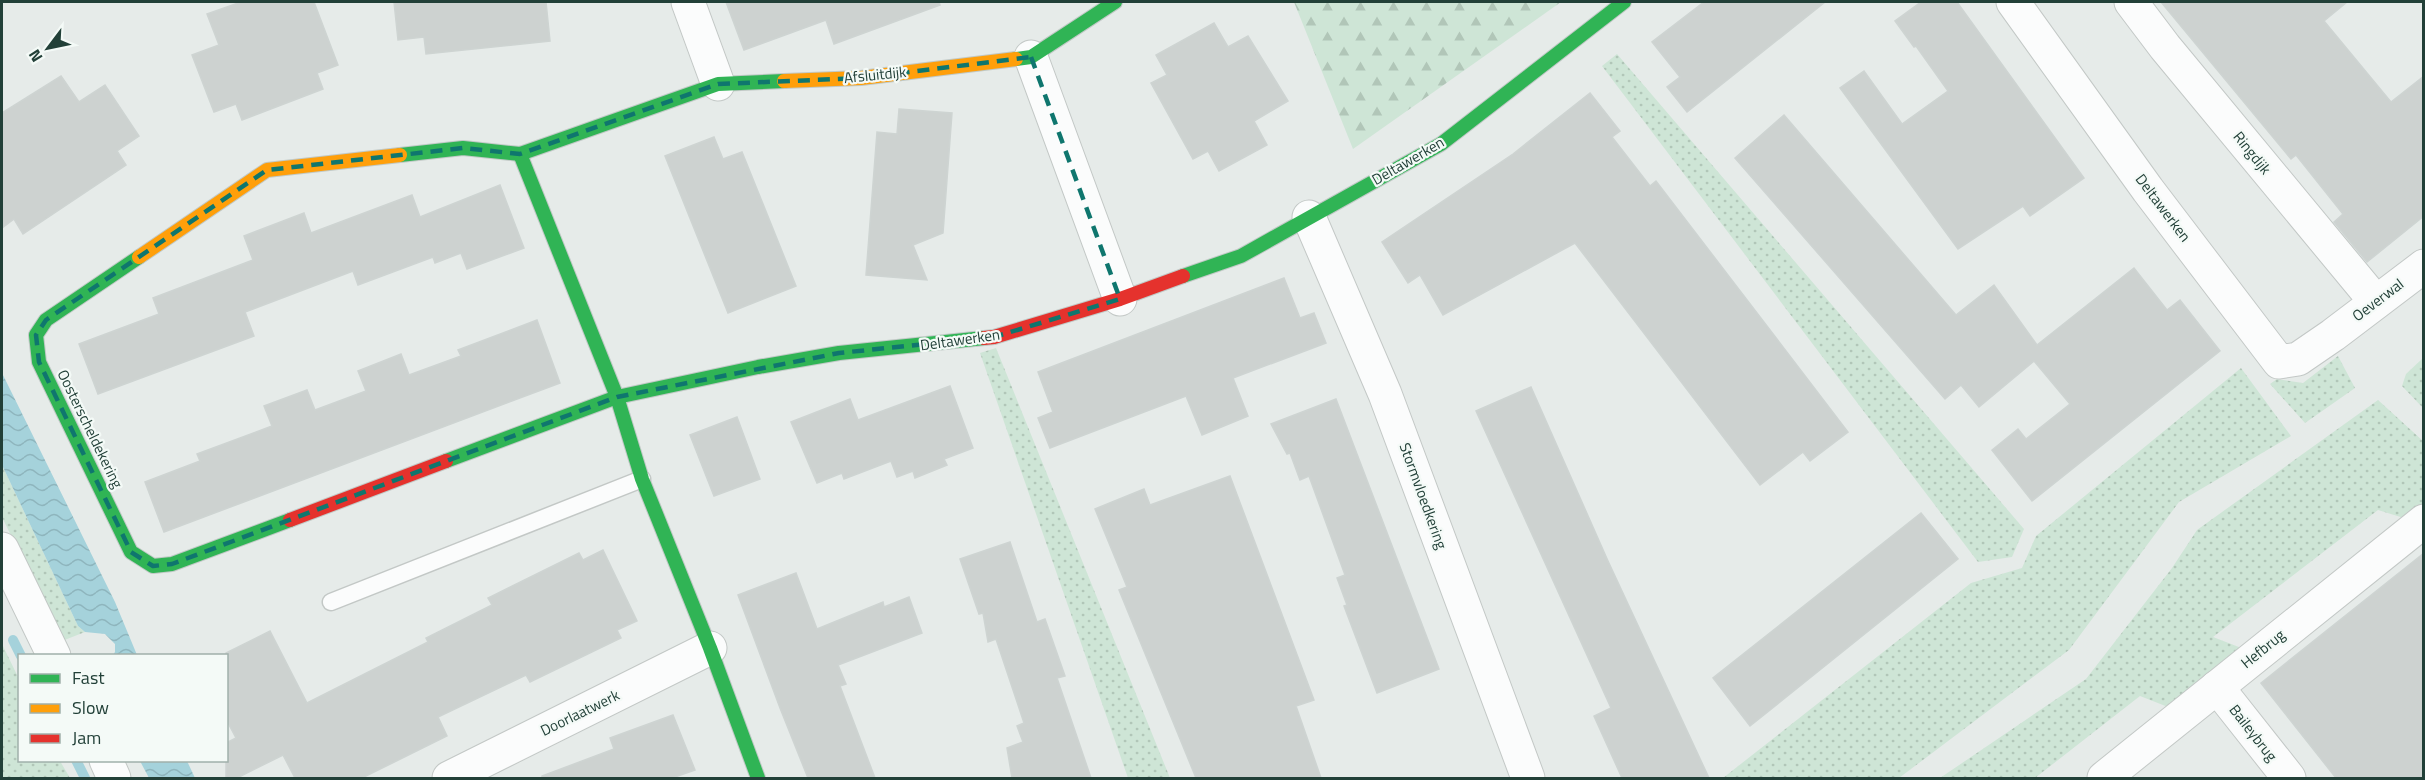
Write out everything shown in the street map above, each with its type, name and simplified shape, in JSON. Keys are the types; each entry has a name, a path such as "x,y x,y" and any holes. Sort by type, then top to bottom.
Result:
{"street":[{"path":"688,2 718,84"},
{"name":"Afsluitdijk","path":"520,154 718,84 861,78 1031,57 1115,2"},
{"name":"Deltawerken","path":"617,397 758,366 994,337 1120,299 1241,256 1441,144 1624,2"},
{"name":"Deltawerken","path":"2013,2 2148,190 2278,362 2298,358 2333,335"},
{"name":"Ringdijk","path":"2131,2 2376,302"},
{"path":"1031,57 1120,299"},
{"name":"Oosterscheldekering","path":"520,154 463,148 267,170 46,320 36,335 39,362 131,552 153,566 172,564 617,397"},
{"path":"520,154 617,397 642,479 710,648 758,778"},
{"name":"Stormvloedkering","path":"1309,217 1385,394 1528,778"},
{"name":"Oeverwal","path":"2333,335 2424,266"},
{"name":"Hefbrug","path":"2104,778 2424,521"},
{"path":"2,549 53,654"},
{"name":"Doorlaatwerk","path":"449,778 710,648"},
{"name":"Baileybrug","path":"2217,687 2289,778"},
{"path":"107,762 114,778"}],"lane":[{"path":"331,602 642,479"}],"highlighted area":[{"path":"1031,57 1120,299 994,337 839,353 617,397 172,564 153,566 131,552 39,362 36,335 46,320 267,170 463,148 520,154 718,84 861,78"}],"green space":[{"path":"1294,2 1561,2 1353,149"},
{"path":"1617,54 2024,529 2012,557 1978,562 1602,66"},
{"path":"996,348 1170,778 1128,778 980,353"},
{"path":"2338,356 2355,388 2305,423 2270,384 2277,379 2303,383"},
{"path":"2423,358 2423,408 2402,386 2406,374"},
{"path":"2241,368 2291,436 2179,502 2069,650 1899,778 1723,778 1971,583 2022,568 2036,536"},
{"path":"2378,400 2423,441 2423,507 2407,519 2378,510 2213,637 2244,649 2168,707 2140,696 2035,778 1940,778 2086,679 2172,568 2197,530"},
{"path":"2,465 78,626 85,632 62,641 2,517"},
{"path":"2,644 18,677 18,762 61,762 70,778 2,778"}],"water":[{"path":"2,373 115,602 137,654 114,654 115,644 105,634 85,632 78,626 2,465"},
{"path":"141,762 187,762 195,778 149,778"}],"building":[{"path":"241,2 314,2 338,65 317,73 323,89 242,120 236,104 214,112 192,55 219,45 207,14"},
{"path":"394,2 546,2 550,41 426,54 424,37 398,40"},
{"path":"726,2 939,2 940,5 834,44 826,20 744,50"},
{"path":"1704,2 1825,2 1687,112 1667,87 1680,77 1652,42"},
{"path":"1921,2 1957,2 2084,178 2030,216 2023,206 1958,249 1840,88 1864,71 1902,124 1948,91 1895,21"},
{"path":"2161,2 2347,2 2324,21 2391,102 2424,76 2424,216 2367,262 2334,222 2343,214 2296,155 2291,159"},
{"path":"1214,23 1228,47 1248,36 1288,101 1254,121 1267,145 1219,171 1208,151 1193,159 1151,83 1167,75 1156,55"},
{"path":"61,76 79,102 105,85 139,136 117,151 126,165 23,234 14,219 2,228 2,113"},
{"path":"1590,93 1620,131 1612,137 1650,186 1656,181 1848,432 1810,461 1803,452 1760,485 1575,243 1443,315 1420,275 1408,283 1382,242 1513,154"},
{"path":"899,109 952,113 943,233 913,245 927,280 866,275 877,132 897,134"},
{"path":"1784,115 1956,315 1994,285 2037,345 2134,268 2167,310 2180,300 2220,351 2032,501 1992,450 2018,429 2026,439 2070,404 2034,361 1979,407 1961,385 1945,399 1735,158"},
{"path":"714,137 723,159 742,152 796,286 728,313 665,156"},
{"path":"500,185 524,248 467,269 461,253 435,263 433,257 358,285 353,271 245,312 254,336 98,394 79,344 159,314 153,298 253,260 244,236 304,213 311,233 412,195 420,217"},
{"path":"1284,278 1300,318 1314,313 1326,343 1233,378 1248,416 1202,435 1186,396 1050,448 1038,418 1053,412 1038,372"},
{"path":"537,320 560,383 164,532 145,482 200,461 197,454 272,426 264,406 307,390 315,410 366,391 358,371 401,354 409,375 461,356 458,350"},
{"path":"950,386 973,448 944,459 947,465 915,478 913,471 897,477 891,461 844,479 842,473 817,483 791,422 850,399 858,420"},
{"path":"1531,387 1608,561 1709,778 1622,778 1594,716 1611,708 1476,411"},
{"path":"1336,399 1439,669 1377,693 1344,606 1347,605 1337,578 1345,575 1309,476 1300,480 1290,453 1287,454 1271,424"},
{"path":"737,417 760,479 714,496 690,435"},
{"path":"1230,476 1314,700 1296,706 1321,778 1196,778 1119,590 1127,587 1095,509 1144,489 1150,505"},
{"path":"1921,513 1958,559 1750,726 1713,678"},
{"path":"1010,542 1037,622 1045,619 1065,676 1057,678 1091,778 1012,778 1007,748 1023,742 1017,726 1024,723 996,639 988,642 983,613 979,614 960,559"},
{"path":"603,550 637,621 617,630 621,638 530,682 526,675 438,717 447,736 362,778 295,778 283,755 237,778 226,778 228,742 236,738 228,723 228,654 226,653 270,631 307,703 428,642 426,638 492,605 488,598 579,553 583,560"},
{"path":"2424,553 2424,778 2336,778 2261,683"},
{"path":"796,573 817,629 883,602 884,607 909,597 922,633 838,665 846,684 840,686 875,778 808,778 780,708 738,595"},
{"path":"673,715 695,770 672,778 542,778 542,776 614,749 610,738"}],"waterway":[{"path":"13,640 20,654"},
{"path":"77,762 85,778"}],"traffic: fast":[{"path":"1016,59 1031,57 1115,2"},
{"path":"1183,276 1241,256 1441,144 1624,2"},
{"path":"400,155 463,148 520,154 718,84 784,81"},
{"path":"446,461 617,397 520,154"},
{"path":"139,257 46,320 36,335 39,362 131,552 153,566 172,564 290,520"},
{"path":"758,778 710,648 642,479 617,397 758,367 839,353 984,338"}],"traffic: slow":[{"path":"784,81 861,78 1016,59"},
{"path":"139,257 267,170 400,155"}],"traffic: jam":[{"path":"984,338 1120,299 1183,276"},
{"path":"290,520 446,461"}]}
